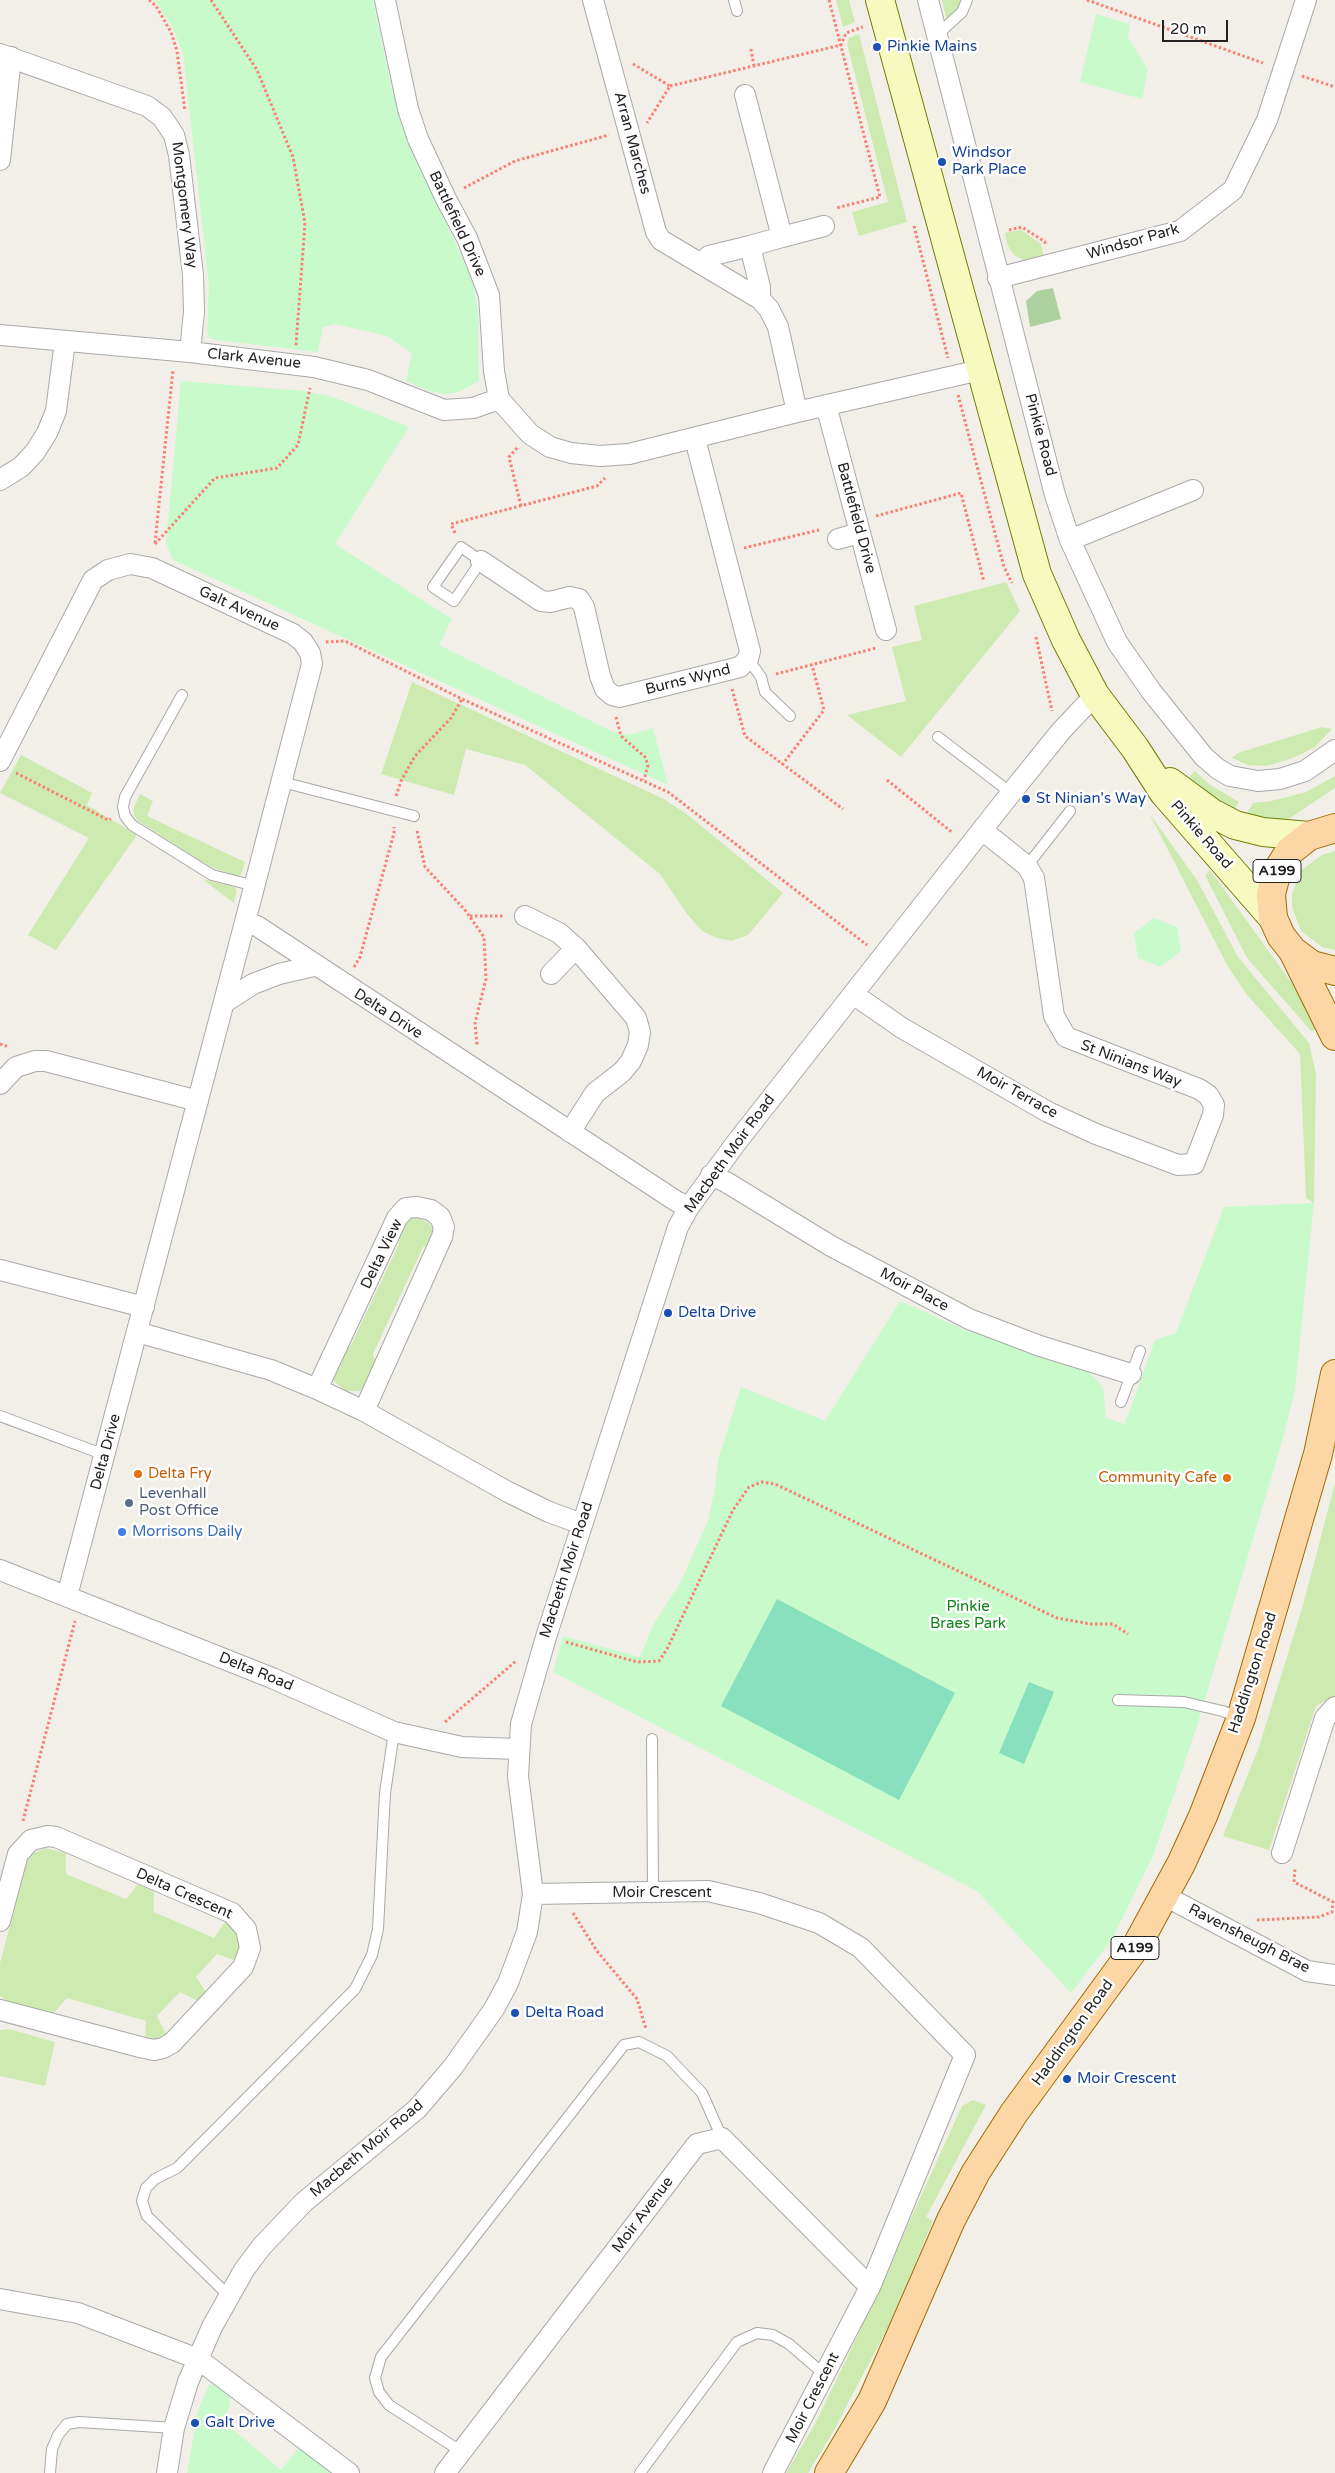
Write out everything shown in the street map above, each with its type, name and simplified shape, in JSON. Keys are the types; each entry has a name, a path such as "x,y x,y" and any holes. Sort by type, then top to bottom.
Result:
{"main road":[{"name":"Pinkie Road","path":"880,0 1036,574 1066,640 1095,696 1134,748 1164,793 1273,918"},
{"name":"Pinkie Road","path":"1134,748 1174,785 1212,813 1235,825 1263,832 1326,829"},
{"name":"A199","path":"1326,829 1290,851 1277,871 1271,894 1273,918 1281,936 1293,952 1335,1036"},
{"name":"A199","path":"1293,952 1312,965 1335,971"},
{"name":"Haddington Road","path":"829,2473 872,2401 951,2220 976,2172 1014,2113 1137,1945 1165,1896 1203,1816 1240,1718 1322,1455 1335,1374"}],"street":[{"name":"Battlefield Drive","path":"385,0 408,109 418,139 446,199 467,238 489,295 494,371 499,399"},
{"name":"Arran Marches","path":"594,0 656,232 661,240 760,299 769,309 778,327 797,412"},
{"name":"Pinkie Road","path":"928,0 1055,496 1070,540 1117,642 1151,691 1204,757 1218,769 1244,780 1280,779 1304,771 1335,750"},
{"name":"Windsor Park","path":"998,278 1180,232 1233,190 1267,120 1306,0"},
{"name":"Montgomery Way","path":"5,56 148,106 162,117 174,135 179,155 193,274 194,312 182,352"},
{"path":"1,155 5,56"},
{"path":"746,95 782,237"},
{"path":"701,263 709,256 824,226"},
{"name":"Arran Marches","path":"750,246 760,288 760,299"},
{"name":"Clark Avenue","path":"0,335 305,365 368,380 444,410 473,408 499,399"},
{"path":"0,480 21,467 35,452 47,433 56,411 65,341"},
{"path":"499,399 530,434 550,447 570,453 600,456 628,454 695,439 797,412 980,370"},
{"name":"Battlefield Drive","path":"826,405 886,630"},
{"name":"Burns Wynd","path":"619,697 740,667 748,659 750,651 695,439"},
{"path":"1070,540 1193,490"},
{"path":"838,539 859,533"},
{"path":"481,561 541,601 550,602 570,597 580,599 584,607 600,676 605,689 612,695 619,697"},
{"name":"Galt Avenue","path":"4,765 93,580 108,570 130,564 152,568 293,634 303,642"},
{"path":"245,922 312,664 310,653 303,642"},
{"name":"Macbeth Moir Road","path":"167,2473 174,2428 183,2397 198,2359 228,2295 256,2254 304,2202 417,2110 453,2067 494,2009 508,1982 527,1932 533,1894 518,1776 518,1750 526,1698 670,1248 689,1207 711,1175 1011,793 1072,718 1095,696"},
{"path":"982,830 1027,866"},
{"name":"St Ninians Way","path":"1027,866 1034,878 1037,911 1054,1016 1060,1028 1066,1037 1076,1043 1199,1089 1208,1095 1214,1104 1213,1115 1194,1164"},
{"path":"525,916 559,933 576,948 636,1018 640,1032 638,1045 631,1062 622,1072 595,1093 570,1132"},
{"name":"Delta Drive","path":"73,1599 105,1455 245,922 256,926 314,966 676,1201 689,1207"},
{"path":"551,974 576,948"},
{"path":"225,1002 262,981 279,974 314,966"},
{"name":"Moir Terrace","path":"853,994 902,1028 1048,1112 1096,1134 1178,1165 1194,1164"},
{"path":"0,1084 16,1067 35,1061 46,1062 198,1101"},
{"name":"Moir Place","path":"711,1175 726,1182 831,1246 969,1319 1040,1346 1131,1374"},
{"name":"Delta View","path":"317,1389 397,1218 406,1208 417,1207 431,1210 440,1217 444,1227 442,1237 364,1411"},
{"path":"0,1270 144,1308"},
{"path":"138,1332 271,1370 317,1389 364,1411 508,1492 549,1512 582,1524"},
{"name":"Delta Road","path":"0,1570 272,1678 394,1732 423,1740 462,1747 518,1750"},
{"path":"1282,1853 1325,1718 1335,1707"},
{"name":"Delta Crescent","path":"0,2010 154,2050 172,2043 243,1967 248,1957 249,1938 246,1929 232,1913 56,1837 40,1836 23,1846"},
{"path":"1,1915 18,1854 23,1846"},
{"name":"Moir Crescent","path":"533,1894 708,1891 759,1903 819,1923 861,1948 965,2055 870,2287 773,2473"},
{"name":"Ravensheugh Brae","path":"1165,1896 1307,1971 1335,1975"},
{"path":"722,2138 870,2287"},
{"name":"Moir Avenue","path":"445,2473 697,2144 722,2138"},
{"path":"0,2299 78,2313 198,2359 349,2473"}],"lane":[{"path":"734,0 737,11"},
{"path":"937,34 962,12 968,0"},
{"path":"460,547 481,561 454,601 433,587 460,547"},
{"path":"748,659 761,677 765,692 790,716"},
{"path":"182,695 125,797 125,816 132,824 204,871 255,886"},
{"path":"938,737 1011,793"},
{"path":"282,782 414,816"},
{"path":"1027,866 1070,811"},
{"path":"1121,1402 1140,1351"},
{"path":"0,1416 105,1455"},
{"path":"1118,1700 1184,1702 1222,1711 1240,1718"},
{"path":"228,2295 146,2216 142,2201 146,2188 155,2179 177,2168 355,1990 372,1955 378,1929 386,1793 394,1732"},
{"path":"652,1739 653,1892"},
{"path":"462,2452 389,2405 379,2392 375,2378 381,2357 624,2045 640,2042 651,2046 667,2056 702,2093 722,2138"},
{"path":"640,2473 737,2342 757,2333 773,2335 788,2344 824,2375"},
{"path":"50,2473 52,2449 58,2435 67,2424 79,2422 174,2428"}],"path":[{"path":"149,0 156,6 170,32 177,52 187,127 174,135"},
{"path":"154,544 215,478 277,468 298,445 305,365 305,223 293,157 257,70 211,0"},
{"path":"824,226 826,211 880,197 829,0"},
{"path":"1087,0 1335,87"},
{"path":"841,45 846,33 863,27"},
{"path":"446,199 514,160 631,138 670,86 841,45"},
{"path":"606,49 670,86"},
{"path":"751,49 754,66"},
{"path":"1004,231 1022,227 1045,242 1050,264"},
{"path":"152,568 182,352"},
{"path":"521,506 510,457 530,434"},
{"path":"460,547 451,524 597,486 605,478"},
{"path":"761,677 889,645 886,630"},
{"path":"303,642 345,641 462,699 668,792 883,958"},
{"path":"782,765 824,710 812,665"},
{"path":"727,670 745,736 843,810"},
{"path":"619,697 616,725 621,736 645,756 648,765 644,780"},
{"path":"343,984 360,957 394,833 392,810 401,781 416,756 442,730 462,699"},
{"path":"4,765 108,820 125,816"},
{"path":"887,780 970,846"},
{"path":"414,816 425,867 470,916 484,937 486,979 476,1023 478,1072"},
{"path":"470,916 525,916"},
{"path":"423,1740 546,1637 637,1662 659,1661 667,1649 733,1510 749,1487 762,1482 775,1484 1057,1618 1091,1624 1113,1624 1128,1634"},
{"path":"23,1846 21,1828 73,1599"},
{"path":"1238,1933 1255,1920 1319,1917 1332,1912 1335,1908 1333,1902 1294,1882 1296,1869 1282,1853"},
{"path":"560,1894 597,1952 637,1998 651,2046"}],"green space":[{"path":"155,0 373,0 391,86 402,123 414,155 473,281 478,312 479,381 459,392 444,394 426,390 406,381 412,353 387,336 335,324 323,327 318,352 216,340 209,337 207,330 209,285 183,53 172,27"},
{"path":"836,0 849,0 855,22 843,27"},
{"path":"942,0 964,0 960,10 947,22"},
{"path":"1096,14 1130,24 1128,37 1148,70 1142,99 1080,82"},
{"path":"859,34 907,222 859,236 852,212 888,202 847,44 849,38"},
{"path":"1021,230 1041,244 1045,262 1029,263 1014,255 1008,246 1005,233"},
{"path":"1053,288 1061,319 1030,327 1026,301 1037,291"},
{"path":"181,381 304,391 333,397 409,427 335,544 452,619 439,645 613,732 629,735 653,728 668,785 173,560 166,543"},
{"path":"1006,582 1020,611 901,757 847,715 906,701 892,647 922,640 914,606"},
{"path":"412,682 664,799 688,815 783,893 748,935 731,941 717,938 702,931 687,914 660,874 525,765 466,749 454,795 381,774"},
{"path":"1322,727 1332,729 1315,747 1293,758 1267,766 1248,765 1232,758 1238,753"},
{"path":"21,755 92,793 87,805 137,835 56,950 28,935 89,838 0,793"},
{"path":"1195,771 1209,784 1239,802 1232,813 1189,777"},
{"path":"1335,776 1335,788 1290,818 1275,822 1244,818 1253,803 1271,801 1306,792"},
{"path":"140,794 153,801 147,816 245,862 241,875 237,876 210,867 138,821 134,815 134,807"},
{"path":"1149,813 1197,880 1238,957 1309,1043 1316,1074 1314,1203 1306,1198 1300,1054 1247,995 1227,965"},
{"path":"1335,851 1335,950 1322,947 1301,931 1292,907 1292,894 1301,870 1322,855"},
{"path":"1210,870 1309,1007 1319,1029 1311,1031 1247,958 1205,875"},
{"path":"202,879 234,887 237,890 234,903"},
{"path":"1154,918 1177,927 1181,951 1161,967 1138,958 1134,933"},
{"name":"Pinkie Braes Park","path":"1314,1203 1295,1390 1281,1445 1196,1729 1153,1856 1112,1939 1071,1993 977,1891 553,1672 563,1636 640,1657 653,1625 680,1583 708,1521 715,1488 718,1460 741,1387 825,1421 900,1301 963,1329 1090,1373 1103,1387 1106,1418 1125,1424 1155,1340 1176,1333 1224,1207"},
{"path":"416,1217 429,1223 433,1229 432,1244 423,1247 373,1354 376,1363 365,1387 359,1391 345,1391 334,1381 333,1373 343,1348 351,1345 399,1244 398,1229 408,1219"},
{"path":"1335,1483 1335,1696 1316,1706 1269,1850 1223,1836 1259,1747 1303,1605"},
{"path":"777,1599 955,1693 899,1800 721,1706"},
{"path":"1029,1682 1054,1692 1024,1764 999,1753"},
{"path":"45,1848 66,1853 66,1874 126,1899 138,1884 154,1892 154,1912 214,1938 225,1922 236,1932 240,1946 236,1961 217,1954 196,1977 206,1992 198,2001 180,1992 157,2016 166,2034 162,2038 145,2041 146,2021 67,1998 53,2014 10,2003 0,1996 0,1963 27,1861 32,1854"},
{"path":"9,2029 55,2042 45,2086 0,2076 0,2030"},
{"path":"973,2100 986,2105 926,2217 933,2221 890,2323 833,2432 808,2473 786,2473 816,2422 848,2356 962,2106"},
{"path":"218,2384 229,2392 230,2405 223,2421 281,2470 300,2446 335,2473 187,2473 198,2411 209,2385"}],"place":[{"name":"Pinkie Mains","path":"877,47"},
{"name":"Windsor Park Place","path":"942,162"},
{"name":"St Ninian's Way","path":"1026,799"},
{"name":"Delta Drive","path":"668,1313"},
{"name":"Delta Fry","path":"138,1474"},
{"name":"Community Cafe","path":"1227,1478"},
{"name":"Levenhall Post Office","path":"129,1503"},
{"name":"Morrisons Daily","path":"122,1532"},
{"name":"Delta Road","path":"515,2013"},
{"name":"Moir Crescent","path":"1067,2079"},
{"name":"Galt Drive","path":"195,2423"}]}
